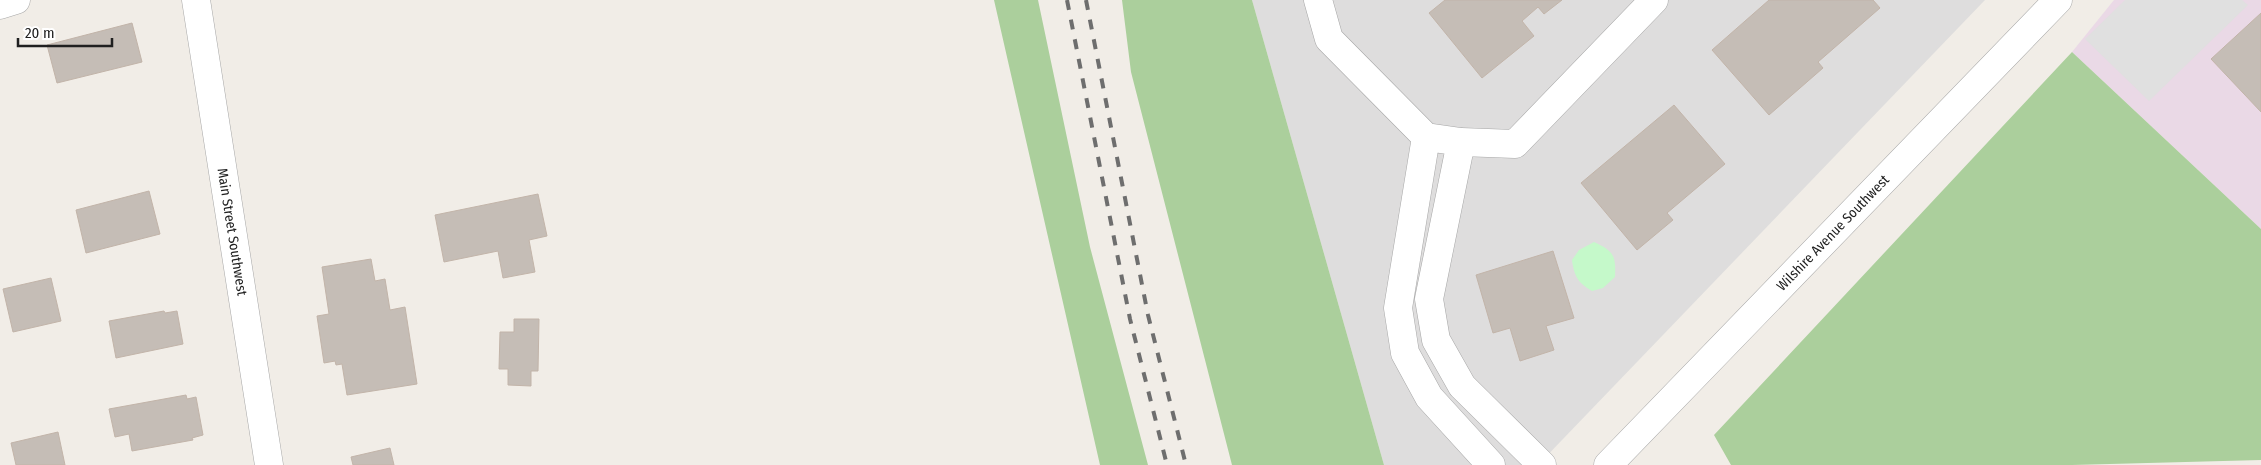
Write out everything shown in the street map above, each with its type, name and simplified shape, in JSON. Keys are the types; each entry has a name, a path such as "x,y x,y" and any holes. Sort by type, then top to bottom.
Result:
{"street":[{"path":"0,5 16,0"},
{"name":"Main Street Southwest","path":"196,0 269,465"},
{"path":"1318,0 1329,39 1426,137 1461,142 1515,144 1654,0"},
{"name":"Wilshire Avenue Southwest","path":"1608,465 2058,0"},
{"path":"1426,137 1398,308 1405,353 1429,397 1491,465"},
{"path":"1461,142 1429,299 1436,340 1462,386 1542,465"}],"shaded area":[{"path":"1252,0 1985,0 1538,465 1384,465"},
{"path":"2114,0 2261,0 2261,229 2072,52"},
{"path":"2125,0 2242,0 2248,5 2149,101 2085,39"}],"green space":[{"path":"994,0 1038,0 1090,247 1148,465 1100,465"},
{"path":"1122,0 1252,0 1384,465 1232,465 1131,72"},
{"path":"2072,52 2261,229 2261,460 2072,465 1731,465 1714,435"},
{"path":"1594,242 1610,251 1615,264 1615,277 1603,288 1592,291 1583,285 1578,278 1572,260 1579,250"}],"building":[{"path":"1445,0 1562,0 1544,14 1538,7 1522,21 1534,36 1482,78 1429,13"},
{"path":"1769,0 1873,0 1880,8 1818,62 1823,68 1769,115 1712,50"},
{"path":"2261,13 2261,112 2211,59"},
{"path":"132,23 142,62 57,83 47,45"},
{"path":"1674,105 1725,164 1667,213 1673,220 1637,250 1581,183"},
{"path":"149,191 160,234 86,253 76,210"},
{"path":"538,194 547,236 529,240 535,272 503,278 498,251 444,262 435,215"},
{"path":"1553,251 1574,318 1546,326 1554,350 1520,361 1510,328 1493,333 1476,275"},
{"path":"371,259 375,281 385,279 390,310 405,307 417,384 347,395 342,364 336,365 335,361 324,363 317,316 329,314 322,267"},
{"path":"51,278 61,321 13,332 3,289"},
{"path":"164,311 165,313 177,311 183,344 116,358 109,321"},
{"path":"514,319 539,319 538,371 531,371 531,386 508,385 508,369 499,369 500,332 514,332"},
{"path":"186,395 187,399 196,397 203,435 192,438 193,440 132,451 129,434 115,437 109,409"},
{"path":"58,432 65,465 16,465 11,443"},
{"path":"390,448 394,465 353,465 351,457"}],"railway":[{"path":"1067,0 1130,319 1167,465"},
{"path":"1086,0 1148,315 1186,465"}]}
